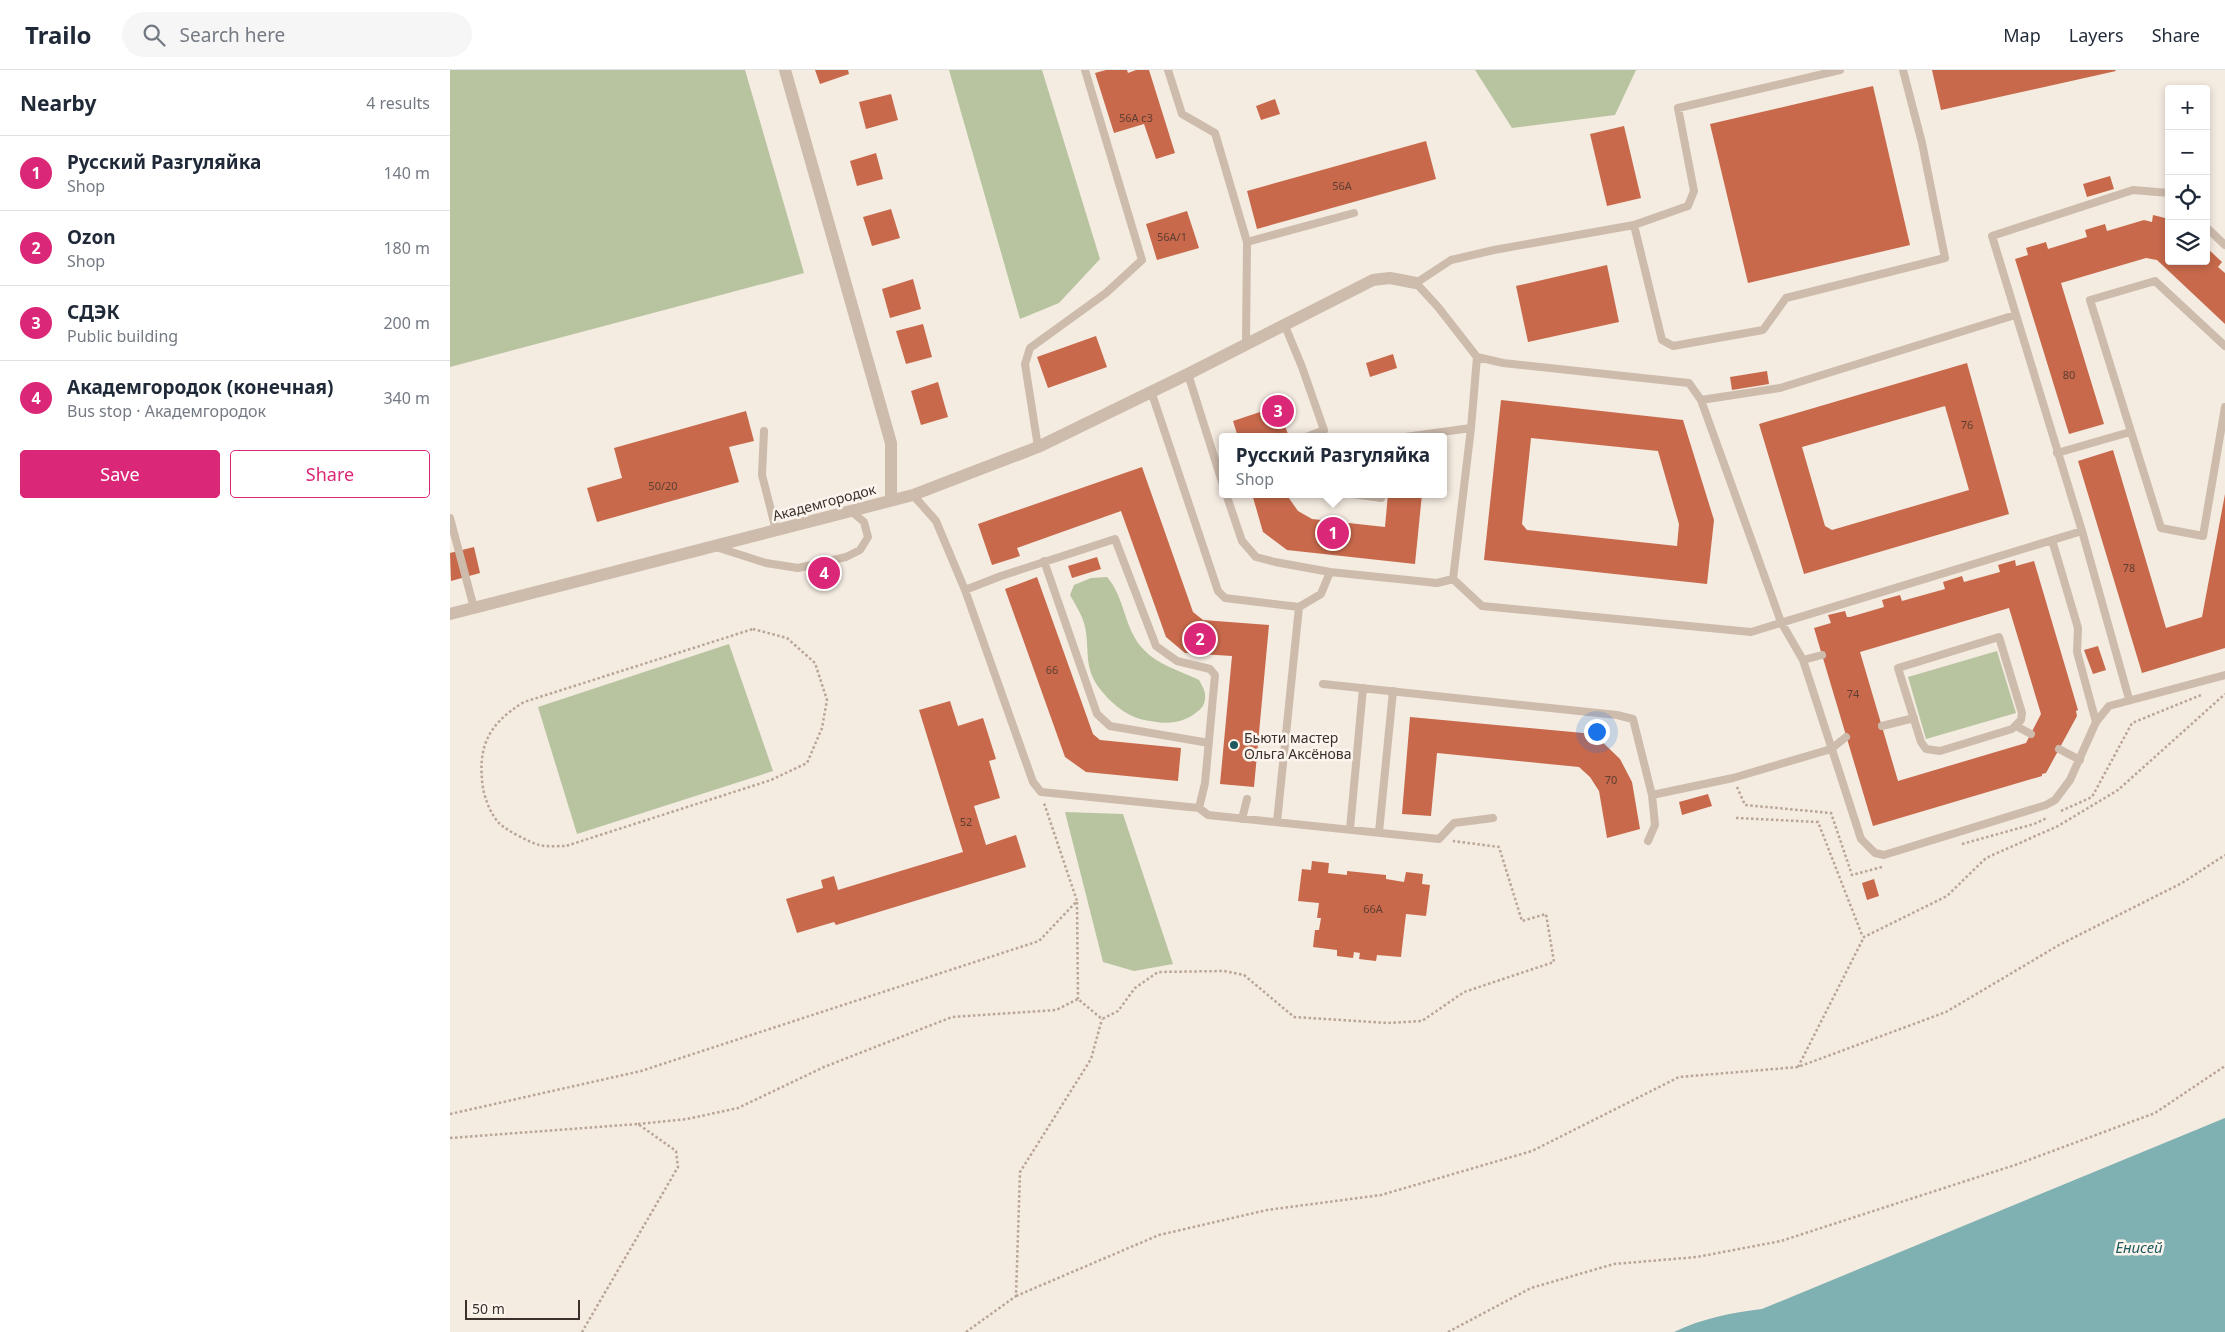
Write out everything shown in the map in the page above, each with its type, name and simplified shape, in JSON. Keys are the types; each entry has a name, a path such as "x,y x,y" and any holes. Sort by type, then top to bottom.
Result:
{"street":[{"name":"Академгородок","path":"450,614 891,500 891,443 785,70"},
{"path":"891,500 913,495 1038,447 1285,326 1373,280 1390,278 1416,283"}],"lane":[{"path":"1038,447 1025,364 1030,348 1106,293 1142,260 1085,70"},
{"path":"1168,70 1182,114 1215,133 1247,242 1246,344"},
{"path":"1840,70 1678,108 1694,191 1688,206 1634,225 1494,250 1452,260 1416,283 1438,306 1477,357 1503,363 1689,384 1701,400 1781,622 1803,660 1861,840 1876,853 1884,855 2046,805 2062,792 2080,760 2096,722 2109,706 2225,674"},
{"path":"1634,225 1662,340 1673,346 1763,330 1786,298 1944,258 1922,143 1903,70"},
{"path":"2129,699 2082,531 2014,315 1992,236 2133,190 2165,193"},
{"path":"1247,242 1354,213"},
{"path":"2210,232 2225,245"},
{"path":"2225,346 2155,281 2090,300 2161,528 2202,536 2225,408"},
{"path":"1701,400 1780,388 2014,315"},
{"path":"1285,326 1302,367 1324,430 1316,433"},
{"path":"1453,579 1471,428 1477,357"},
{"path":"1188,374 1219,472"},
{"path":"1151,392 1218,591 1225,598 1299,608 1321,594 1330,572"},
{"path":"1435,433 1471,428"},
{"path":"764,431 762,475 776,530"},
{"path":"2057,453 2130,432"},
{"path":"913,495 936,521 966,590 1034,782 1041,792 1199,808 1208,815 1439,839 1454,822 1493,818"},
{"path":"1227,498 1242,540 1256,557 1330,572 1437,583 1453,579"},
{"path":"714,546 766,563 798,568 846,557 860,550 868,538 864,522 851,510"},
{"path":"450,518 474,608"},
{"path":"1453,579 1482,606 1751,632 2082,531"},
{"path":"966,590 1044,561 1115,539 1156,646 1177,661 1213,671 1215,675 1205,783 1199,808"},
{"path":"2052,540 2078,628 2077,652 2096,722"},
{"path":"1044,561 1097,714 1110,726 1209,743"},
{"path":"1277,822 1299,608"},
{"path":"2000,637 2022,713 2021,720 2016,726 1940,751 1933,752 1926,749 1921,742 1898,668 2000,637"},
{"path":"1803,660 1822,655"},
{"path":"1323,684 1617,715 1633,719 1652,795 1655,825 1648,842"},
{"path":"1350,829 1363,688"},
{"path":"1379,832 1393,691"},
{"path":"1882,726 1914,718"},
{"path":"2016,726 2030,734"},
{"path":"1652,795 1733,778 1831,749 1846,737"},
{"path":"2059,749 2080,760"},
{"path":"1242,819 1247,799"}],"path":[{"path":"753,629 787,638 816,663 827,700 822,728 807,763 771,780 566,846 540,845 521,837 498,823 485,798 480,766 485,744 497,723 510,710 524,702 753,629"},
{"path":"2058,812 2092,797 2132,723 2208,692"},
{"path":"1733,778 1745,804 1831,813 1852,875 1890,865"},
{"path":"1041,792 1077,901 1078,999"},
{"path":"1957,846 2034,824 2050,816"},
{"path":"1102,1018 1118,1011 1135,988 1158,972 1224,971 1244,975 1294,1017 1388,1023 1422,1021 1464,992 1554,962 1546,914 1522,921 1500,847 1439,839"},
{"path":"966,1332 1016,1296 1159,1235 1267,1210 1381,1194 1532,1151 1679,1077 1798,1067 1946,1012 2059,945 2182,883 2225,855"},
{"path":"450,1114 641,1071 1039,941 1077,901"},
{"path":"1798,1067 1864,937"},
{"path":"1078,999 1102,1018"},
{"path":"450,1138 687,1119 738,1108 824,1067 952,1017 1056,1010 1078,999"},
{"path":"1016,1296 1020,1172 1091,1059 1102,1018"},
{"path":"1448,1332 1531,1288 1614,1264 1697,1257 1781,1241 2015,1165 2154,1114 2225,1066"},
{"path":"582,1332 678,1167 676,1151 638,1124"}],"green space":[{"path":"450,70 745,70 804,273 450,367"},
{"path":"949,70 1042,70 1100,259 1059,303 1020,319"},
{"path":"1475,70 1636,70 1615,115 1512,128"},
{"path":"1107,577 1118,594 1132,633 1144,650 1163,664 1199,680 1205,692 1205,702 1192,716 1164,723 1134,717 1113,703 1094,681 1089,665 1084,623 1070,595 1074,585 1091,578"},
{"path":"729,644 773,771 577,834 538,707"},
{"path":"1997,651 2016,713 1926,739 1908,677"},
{"path":"1065,812 1123,814 1173,964 1134,971 1103,962"}],"water":[{"name":"Енисей","path":"2225,1118 2225,1332 1674,1332 1717,1317 1762,1309"}],"building":[{"path":"815,70 848,70 849,74 820,84"},
{"path":"1106,70 1127,70 1128,73 1136,70 1149,70 1175,153 1156,159 1144,124 1114,133 1095,73"},
{"path":"1932,70 2115,70 2116,71 1941,110"},
{"path":"1873,86 1910,245 1748,283 1710,124"},
{"path":"891,94 898,120 866,129 859,102"},
{"path":"1275,99 1280,114 1261,120 1256,106"},
{"path":"1624,126 1641,198 1607,206 1590,134"},
{"path":"1426,141 1436,179 1257,229 1247,191"},
{"path":"876,153 883,179 857,186 850,161"},
{"path":"2110,176 2114,189 2087,197 2083,184"},
{"path":"891,209 900,238 872,246 863,217"},
{"path":"1187,211 1199,248 1157,260 1146,224"},
{"path":"2153,215 2165,218 2165,265 2210,265 2210,251 2222,262 2218,267 2225,273 2225,324 2157,260 2146,258 2061,283 2104,424 2069,434 2015,259 2028,255 2026,248 2046,242 2048,249 2087,237 2085,230 2105,224 2107,231 2144,220 2152,222"},
{"path":"1607,265 1619,322 1528,342 1516,286"},
{"path":"913,279 921,309 890,318 882,289"},
{"path":"923,324 932,357 906,364 896,331"},
{"path":"1096,336 1107,367 1048,388 1037,357"},
{"path":"1393,354 1397,368 1370,377 1366,363"},
{"path":"1967,363 2009,514 1804,574 1759,424","holes":["1945,406 1969,490 1832,530 1825,526 1802,447"]},
{"path":"1767,371 1769,384 1732,390 1730,377"},
{"path":"938,382 948,417 921,425 911,391"},
{"path":"1501,400 1683,420 1714,520 1707,584 1484,560","holes":["1531,438 1658,451 1679,524 1677,546 1527,530 1522,524"]},
{"path":"1278,406 1288,433 1237,433 1233,421"},
{"path":"746,411 754,441 729,447 739,482 597,522 587,488 622,478 614,448"},
{"path":"2113,450 2166,628 2202,617 2225,494 2225,648 2142,673 2078,461"},
{"path":"1142,467 1193,612 1203,620 1269,625 1254,787 1220,784 1232,656 1185,653 1166,637 1121,511 1017,548 1020,556 992,565 978,524"},
{"path":"1253,498 1289,498 1298,511 1312,519 1385,527 1388,498 1422,498 1415,564 1287,550 1263,532"},
{"path":"474,547 480,573 451,581 450,553"},
{"path":"1097,557 1101,569 1072,578 1068,566"},
{"path":"2015,560 2016,566 2034,561 2078,710 2076,711 2077,716 2046,773 2042,774 2042,776 1873,826 1814,628 1831,623 1828,615 1845,611 1847,617 1850,617 1884,607 1882,600 1900,595 1902,601 1945,589 1943,582 1962,576 1964,582 2000,572 1998,565","holes":["2009,608 2041,714 2026,743 1898,781 1860,652"]},
{"path":"1037,577 1093,734 1100,740 1181,748 1178,781 1086,772 1065,757 1005,589"},
{"path":"2098,646 2106,670 2093,674 2084,650"},
{"path":"950,701 958,726 983,718 996,759 989,761 1000,798 974,806 986,845 1016,835 1026,867 836,925 834,922 797,933 786,899 823,888 821,880 834,876 838,890 963,852 919,710"},
{"path":"1410,717 1594,734 1620,759 1632,782 1640,829 1607,838 1599,791 1590,777 1579,767 1437,753 1431,816 1402,814"},
{"path":"1708,794 1712,806 1682,815 1679,802"},
{"path":"1312,861 1329,863 1328,873 1347,875 1347,871 1386,875 1386,879 1404,882 1406,872 1423,874 1422,884 1430,885 1426,916 1406,914 1401,957 1377,955 1376,961 1359,959 1360,953 1354,952 1353,958 1337,956 1337,950 1313,947 1315,930 1319,930 1321,918 1317,918 1319,903 1298,901 1302,869 1311,870"},
{"path":"1874,879 1879,896 1867,900 1862,883"}],"place":[{"name":"СДЭК","path":"1278,411"},
{"name":"Русский Разгуляйка","path":"1333,533"},
{"name":"Академгородок (конечная)","path":"824,573"},
{"name":"Ozon","path":"1200,639"},
{"name":"Бьюти мастер Oльга Аксёнова","path":"1234,745"}]}
